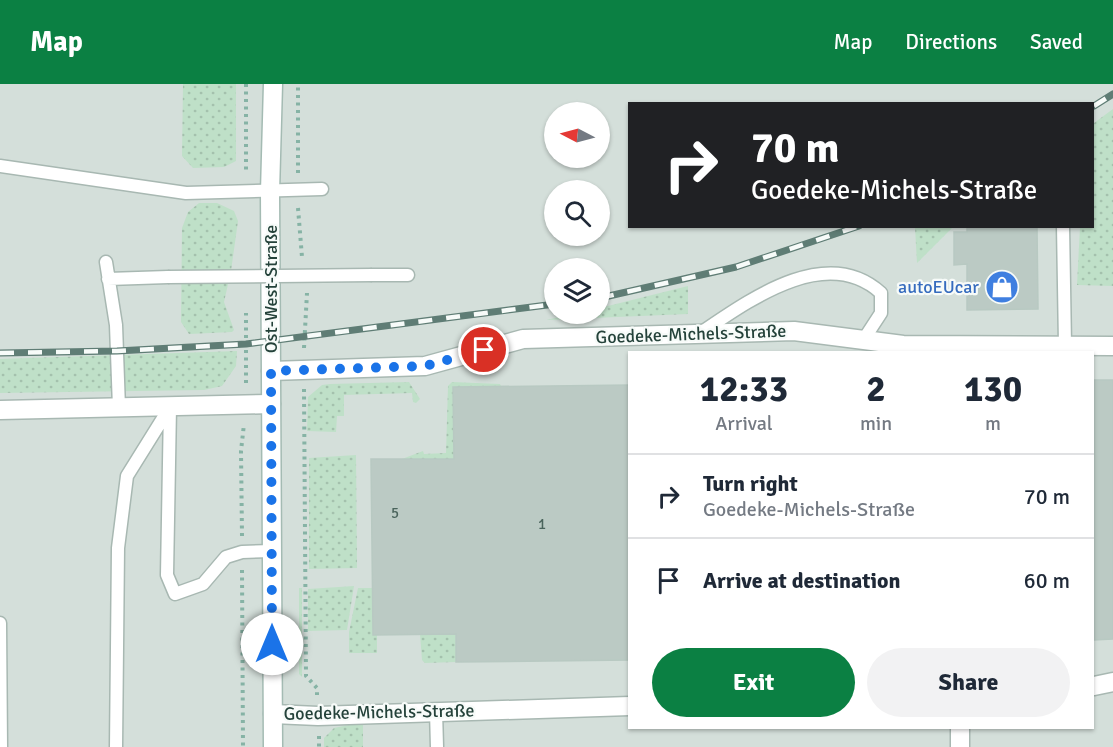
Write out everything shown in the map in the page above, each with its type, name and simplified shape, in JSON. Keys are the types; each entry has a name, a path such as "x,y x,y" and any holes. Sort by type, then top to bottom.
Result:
{"street":[{"name":"Ost-West-Straße","path":"273,84 270,192 273,747"},
{"name":"Goedeke-Michels-Straße","path":"271,371 425,366 523,339 794,331 864,339 903,349 1113,346"},
{"path":"0,410 271,404"},
{"path":"1094,686 1113,682"},
{"name":"Goedeke-Michels-Straße","path":"273,714 318,716 628,706"},
{"path":"960,729 960,747"}],"lane":[{"path":"0,166 186,193 322,189"},
{"path":"1063,228 1065,345"},
{"path":"106,262 116,325 119,408"},
{"path":"699,334 749,300 800,277 835,273 868,281 881,293 881,314 864,339"},
{"path":"108,279 408,275"},
{"path":"170,407 167,574 175,594 203,584 226,558 242,552 272,551"},
{"path":"116,747 118,548 127,476 170,407"},
{"path":"0,623 1,747"},
{"path":"436,711 437,747"}],"shaded area":[{"path":"0,84 1113,84 1113,747 0,747"}],"green space":[{"path":"183,84 236,84 236,161 224,167 193,168 182,156"},
{"path":"1113,109 1113,286 1077,285 1080,228 1094,228 1094,123"},
{"path":"199,203 217,203 234,211 238,221 224,302 234,330 232,332 189,334 181,322 182,228 188,212"},
{"path":"915,228 952,228 917,263"},
{"path":"688,286 688,314 610,317 610,306"},
{"path":"237,351 236,366 222,386 204,390 0,393 0,359"},
{"path":"409,382 420,399 416,403 413,402 412,393 344,395 344,416 337,416 336,432 307,431 308,397 322,385"},
{"path":"452,382 500,384 501,386 453,387 456,662 425,663 422,660 420,634 418,459 402,459 423,451 424,454 446,453 448,386"},
{"path":"356,455 357,568 309,569 309,458"},
{"path":"354,586 347,630 308,631 308,589"},
{"path":"299,588 302,588 302,677 299,674"},
{"path":"358,588 372,588 373,634 377,635 377,653 349,653 349,632"},
{"path":"363,722 363,747 324,747 324,738 334,728"}],"building":[{"name":"autoEUcar","path":"967,228 1037,228 1038,309 967,310 967,264 954,265 954,232 967,232"},
{"path":"1094,380 1113,380 1113,639 1094,640"},
{"path":"628,385 628,660 456,662 456,634 373,635 371,459 454,459 453,387"}],"railway":[{"path":"1094,106 1113,94"},
{"path":"610,296 736,267 853,228"},
{"path":"0,353 117,351 246,344 544,305"}],"place":[{"name":"autoEUcar","path":"1002,287"}],"route":[{"path":"272,644 271,371 425,366 484,350"}]}
